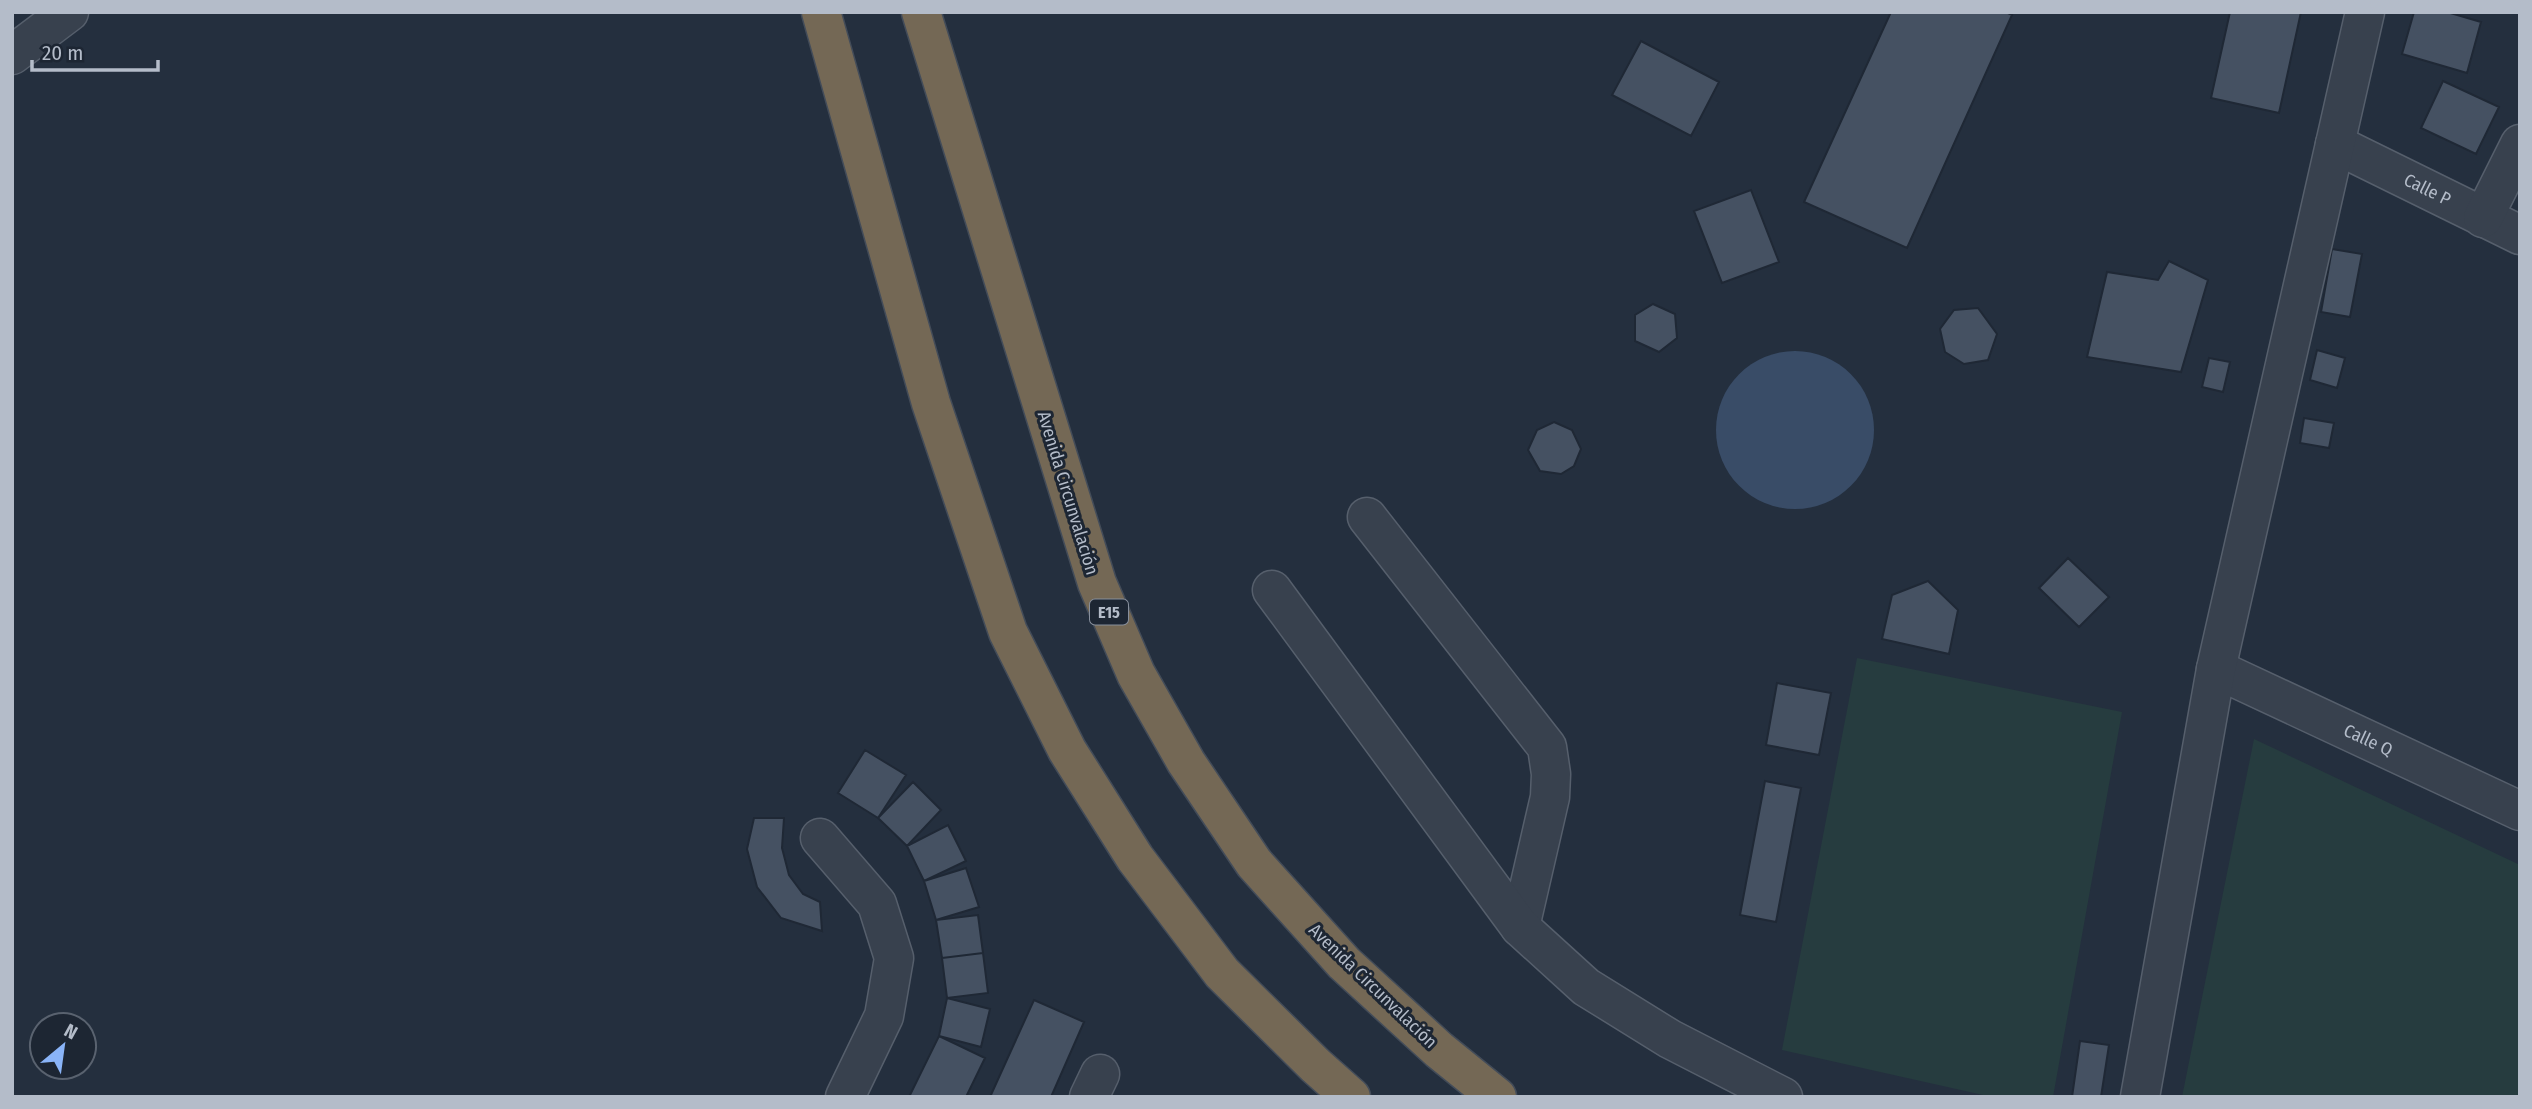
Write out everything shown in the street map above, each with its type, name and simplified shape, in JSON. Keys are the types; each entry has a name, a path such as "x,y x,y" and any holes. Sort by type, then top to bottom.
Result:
{"highway":[{"path":"821,12 931,403 1008,632 1068,750 1135,858 1222,973 1342,1093"},
{"name":"Avenida Circunvalación","path":"921,12 1097,583 1136,674 1186,762 1254,863 1344,963 1439,1050 1497,1097"}],"street":[{"path":"12,55 69,12"},
{"path":"2140,1097 2216,670 2365,12"},
{"name":"Calle P","path":"2335,144 2520,235"},
{"path":"2483,218 2520,144"},
{"path":"1367,517 1547,747 1551,774 1550,797 1520,927"},
{"path":"1272,590 1520,927 1586,986 1670,1039 1783,1097"},
{"name":"Calle Q","path":"2216,670 2520,811"},
{"path":"820,838 877,904 894,958 884,1016 845,1097"}],"green space":[{"path":"1857,658 2122,712 2053,1097 1992,1097 1782,1050"},
{"path":"2254,739 2520,865 2520,1097 2182,1097"}],"water":[{"path":"1795,351 1825,357 1851,374 1868,400 1874,430 1868,460 1851,486 1825,503 1795,509 1765,503 1739,486 1722,460 1716,430 1722,400 1739,374 1765,357"}],"building":[{"path":"1891,12 2006,12 2012,15 1907,248 1804,202"},
{"path":"2230,12 2301,12 2279,113 2211,98"},
{"path":"2414,12 2447,12 2481,22 2467,73 2402,54"},
{"path":"1641,41 1719,82 1691,136 1612,95"},
{"path":"2443,81 2499,107 2476,154 2421,128"},
{"path":"1751,190 1779,262 1722,283 1694,211"},
{"path":"2332,249 2362,254 2350,317 2321,312"},
{"path":"2169,261 2208,280 2181,372 2087,357 2107,272 2158,280"},
{"path":"1653,304 1675,314 1677,338 1659,352 1635,341 1635,315"},
{"path":"1978,308 1997,334 1988,360 1964,364 1945,352 1940,329 1954,310"},
{"path":"2317,350 2345,358 2337,388 2310,380"},
{"path":"2209,358 2230,362 2223,392 2202,387"},
{"path":"2304,418 2334,423 2329,448 2300,443"},
{"path":"1554,422 1572,430 1581,449 1574,466 1561,474 1540,471 1528,450 1537,430"},
{"path":"2068,558 2109,597 2079,627 2039,588"},
{"path":"1928,581 1958,610 1949,654 1882,639 1892,595"},
{"path":"1777,683 1831,693 1819,755 1766,745"},
{"path":"865,750 906,775 878,818 838,793"},
{"path":"1765,781 1801,788 1776,922 1740,915"},
{"path":"913,782 941,810 907,846 878,818"},
{"path":"754,818 784,818 782,848 789,875 803,894 820,902 822,931 781,918 757,887 747,849"},
{"path":"948,825 966,861 924,881 907,846"},
{"path":"966,868 979,907 936,920 924,881"},
{"path":"978,915 983,953 942,958 936,920"},
{"path":"983,953 988,993 947,998 942,958"},
{"path":"947,998 990,1009 981,1047 939,1036"},
{"path":"1034,1000 1084,1022 1051,1097 990,1097"},
{"path":"939,1036 985,1058 966,1097 909,1097"},
{"path":"2080,1041 2109,1045 2101,1097 2072,1097"}]}
